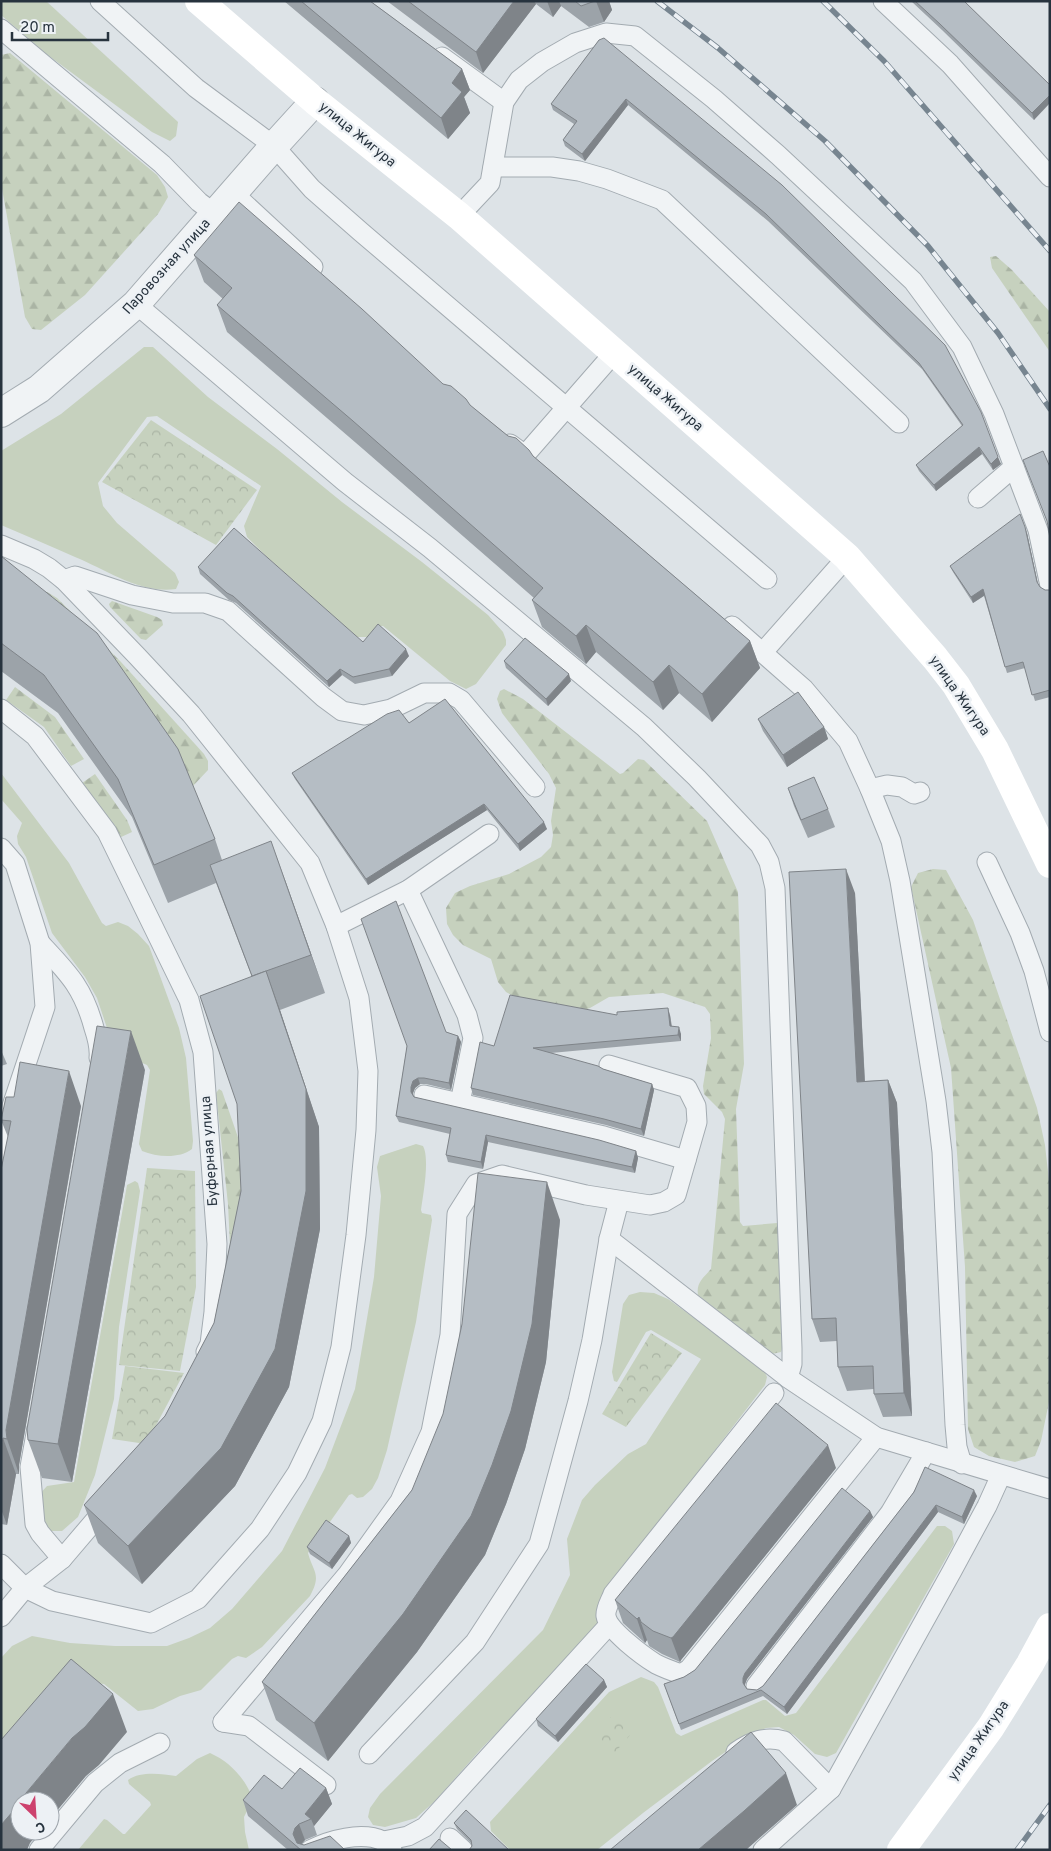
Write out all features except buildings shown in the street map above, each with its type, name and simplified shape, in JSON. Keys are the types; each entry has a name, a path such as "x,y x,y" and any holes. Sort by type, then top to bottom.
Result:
{"main road":[{"name":"улица Жигура","path":"199,1 315,101 459,216 847,557 935,658 956,686 991,742 1050,864"},
{"name":"улица Жигура","path":"900,1850 990,1727 1030,1664 1050,1627"}],"street":[{"name":"Паровозная улица","path":"1,413 39,389 136,304 315,101"}],"lane":[{"path":"100,1 196,88 274,146 312,189 564,408 766,579"},
{"path":"883,1 950,64 1050,177"},
{"path":"1,29 162,164 200,202 215,214"},
{"path":"459,216 490,183 504,102 519,80 542,62 575,43 606,33 635,36 714,99 778,155 913,281 962,347 994,414 1038,530 1050,586"},
{"path":"432,49 504,102"},
{"path":"492,166 552,167 579,171 607,178 662,200 898,423"},
{"path":"233,193 328,281"},
{"path":"136,304 345,482 430,548 644,727 697,778 760,845 769,862 775,888 792,1348 792,1364 788,1378"},
{"path":"494,430 525,455 564,408 614,353"},
{"path":"978,498 1014,467"},
{"path":"1,545 34,559 64,580 191,714 310,863 336,926 359,998 368,1071 366,1130 356,1235 341,1347 322,1422 297,1473 260,1529 198,1599 151,1622 52,1601 25,1588 1,1564"},
{"path":"763,652 847,557"},
{"path":"64,580 74,576 132,595 174,603 205,603 228,611 323,697 342,711 364,715 391,709 424,693 449,693 461,700 535,786"},
{"path":"717,614 804,689 848,741 891,841 900,881 936,1101 942,1152 955,1425 957,1447 962,1464"},
{"name":"Буферная улица","path":"1,709 36,736 107,832 189,1000 203,1052 217,1244 214,1312 210,1344 199,1366"},
{"path":"870,789 887,785 902,787 914,794 920,792"},
{"path":"336,926 408,890 489,834"},
{"path":"1,848 15,864 40,943 45,1007 7,1106 1,1163"},
{"path":"987,862 1020,933 1031,964 1050,1032"},
{"path":"408,890 467,1015 473,1038 460,1103"},
{"path":"40,943 70,975 88,1005 100,1054 96,1079"},
{"path":"326,1785 249,1726 223,1722 346,1575 400,1502 431,1432 450,1335 457,1214 476,1184 502,1175 586,1195 650,1205 664,1202 676,1195 697,1122 696,1106 687,1088 609,1065"},
{"path":"424,1094 604,1136 686,1160"},
{"path":"369,1754 475,1642 539,1544 578,1401 592,1340 609,1239 619,1200"},
{"path":"609,1239 788,1378 876,1437 1050,1489"},
{"path":"774,1393 613,1594 606,1614 609,1625 637,1651 670,1671 681,1674 689,1669 876,1437"},
{"path":"40,1408 30,1467 35,1524 40,1533 62,1559"},
{"path":"756,1686 890,1513 926,1452"},
{"path":"764,1850 831,1789 952,1571 987,1506 1001,1475"},
{"path":"1,1617 25,1588 62,1559 118,1493"},
{"path":"310,1850 322,1844 369,1837 388,1845 425,1827 609,1625"},
{"path":"720,1765 747,1744 761,1739 773,1738 784,1741 831,1789"},
{"path":"39,1850 95,1782 120,1763 160,1743"}],"green space":[{"path":"1,1 46,1 178,122 176,136 170,141 152,132 45,53 1,15"},
{"path":"10,53 157,175 165,187 168,197 158,214 85,295 41,330 32,329 25,317 1,183 1,55"},
{"path":"996,256 1012,270 1050,312 1050,352 992,268 990,257"},
{"path":"144,347 153,347 208,397 488,615 503,632 506,645 476,684 466,689 450,681 383,626 378,626 368,637 357,637 247,537 244,526 261,486 157,416 147,417 98,483 103,506 117,523 175,573 179,582 176,589 150,588 124,580 1,525 1,451 61,414"},
{"path":"151,420 257,490 216,545 102,482"},
{"path":"35,590 47,592 57,598 121,662 204,754 208,761 208,770 192,787"},
{"path":"112,601 157,617 162,620 163,625 146,640 141,639 110,607 109,604"},
{"path":"15,687 55,717 84,759 71,766 44,727 6,700"},
{"path":"504,689 523,699 620,774 638,759 644,760 707,821 738,892 744,1064 736,1109 740,1222 743,1226 777,1223 781,1229 785,1341 781,1352 772,1354 698,1295 699,1284 711,1269 725,1119 722,1112 704,1094 703,1086 711,1038 710,1014 705,1007 663,993 609,997 581,1011 513,996 506,992 498,982 491,959 463,945 453,935 447,924 446,908 455,893 470,886 509,874 541,857 551,847 553,835 551,821 556,788 549,774 502,713 497,699 500,691"},
{"path":"1,773 69,863 102,923 106,926 118,922 128,926 149,946 179,1028 186,1058 193,1141 192,1149 187,1152 168,1156 154,1155 142,1151 139,1144 150,1070 107,1028 97,998 85,977 52,933 26,857 18,844 17,836 22,823 1,799"},
{"path":"95,774 127,820 132,832 119,838 82,783"},
{"path":"933,869 946,870 973,920 1037,1108 1045,1145 1050,1190 1050,1397 1041,1441 1035,1456 1015,1462 989,1456 974,1447 968,1429 965,1267 951,1068 911,887 918,873"},
{"path":"219,1089 222,1091 241,1146 244,1232 230,1246 228,1204 216,1093"},
{"path":"416,1144 423,1146 426,1159 421,1210 422,1213 431,1215 432,1220 416,1322 387,1450 378,1478 372,1489 363,1497 357,1498 352,1494 349,1495 308,1553 316,1578 314,1589 310,1596 262,1647 246,1658 238,1656 232,1659 201,1690 180,1696 153,1709 138,1711 104,1684 95,1683 1,1777 1,1658 12,1646 32,1636 70,1643 115,1646 167,1646 210,1628 232,1609 282,1551 325,1468 355,1389 374,1277 381,1196 377,1167 380,1156"},
{"path":"147,1168 195,1171 196,1287 180,1371 119,1365"},
{"path":"135,1181 138,1183 140,1191 119,1327 114,1399 95,1475 78,1517 62,1531 47,1531 39,1520 38,1496 47,1486 74,1482 127,1185"},
{"path":"640,1292 654,1293 668,1299 763,1368 767,1377 765,1385 609,1588 596,1630 481,1749 435,1801 416,1818 385,1827 373,1825 368,1817 370,1808 380,1794 543,1630 570,1575 567,1539 582,1500 628,1454 646,1444 701,1359 651,1330 646,1332 617,1382 614,1381 612,1372 623,1304 629,1295"},
{"path":"651,1333 682,1353 626,1427 602,1414"},
{"path":"125,1366 184,1373 146,1444 112,1439"},
{"path":"937,1526 945,1526 952,1531 954,1544 836,1753 827,1757 815,1754 794,1735 779,1727 766,1728 752,1734 712,1761 597,1850 510,1850 491,1831 490,1822 609,1692 641,1677 654,1682 658,1687 676,1733 681,1736 763,1700 766,1700 785,1716 796,1713"},
{"path":"617,1710 637,1727 612,1756 593,1738"},
{"path":"210,1753 230,1766 250,1791 253,1799 244,1817 249,1850 78,1850 104,1819 125,1834 151,1805 129,1784 128,1780 145,1774 176,1776 197,1759"}],"railway":[{"path":"657,1 718,48 825,141 928,246 998,333 1050,409"},
{"path":"823,1 884,61 1050,251"},
{"path":"1017,1850 1050,1805"}]}
